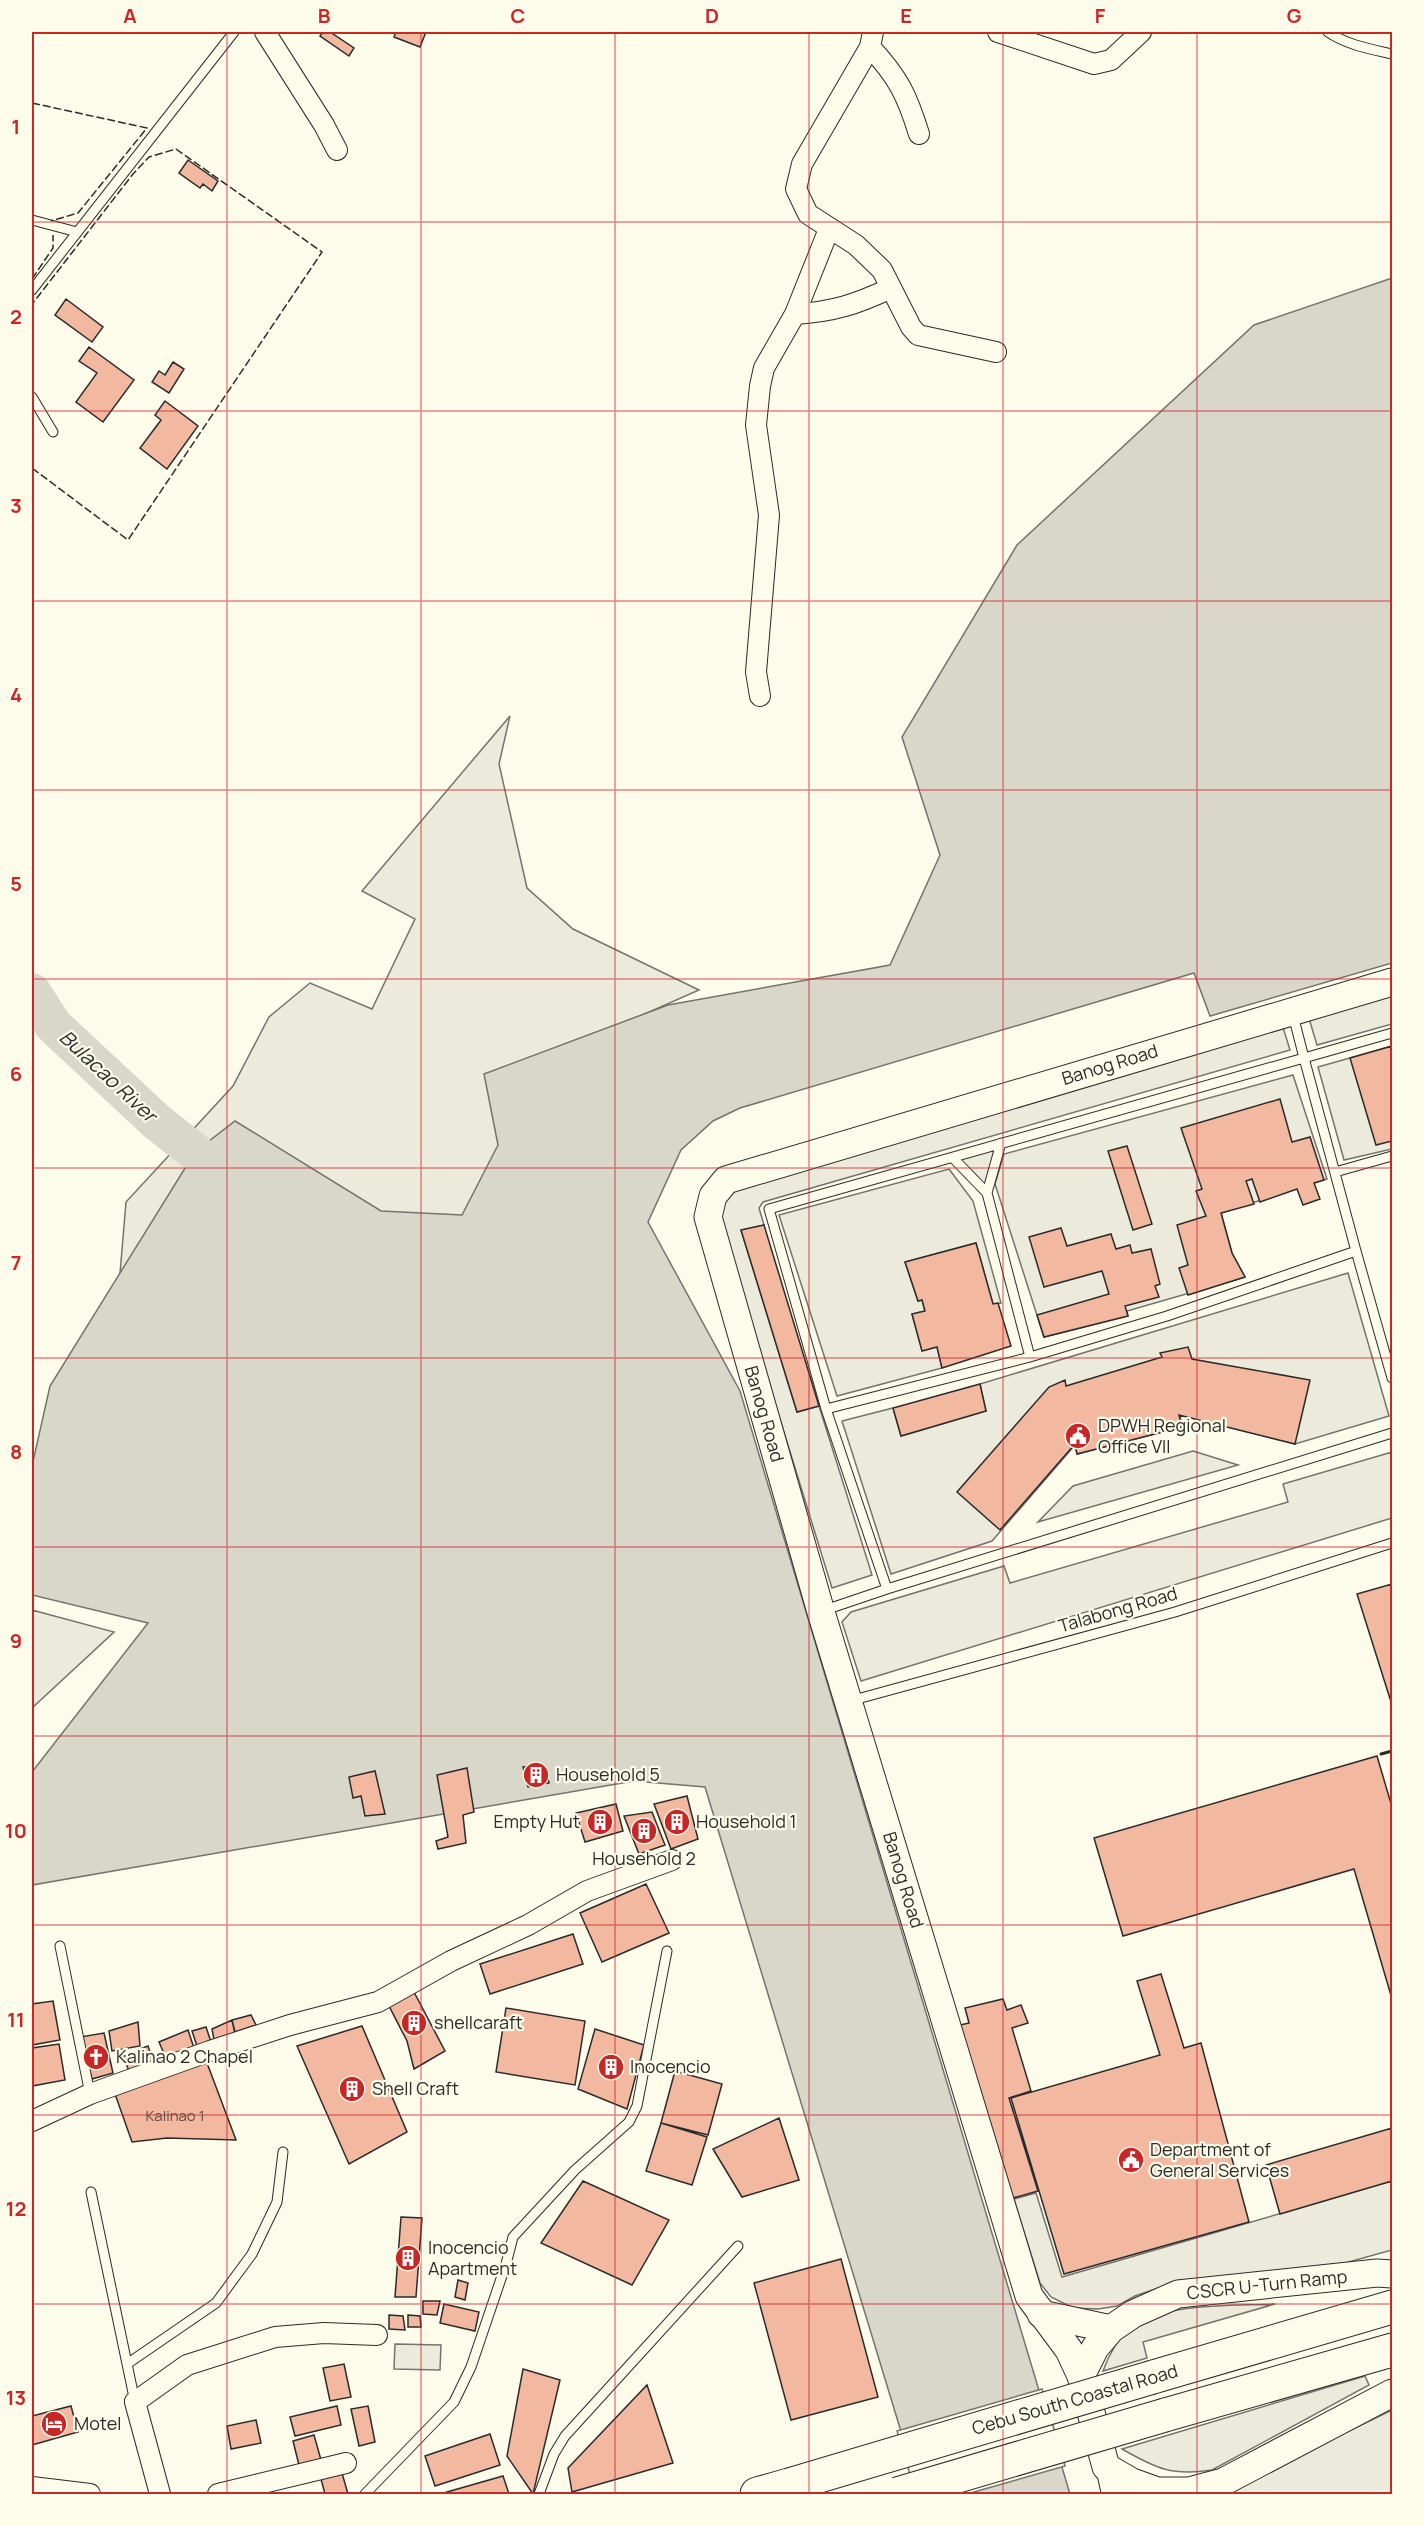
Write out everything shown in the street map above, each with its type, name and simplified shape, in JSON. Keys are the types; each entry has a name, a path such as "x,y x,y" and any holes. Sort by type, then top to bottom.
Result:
{"highway":[{"name":"Cebu South Coastal Road","path":"757,2494 1392,2307"},
{"path":"897,2494 1392,2350"}],"street":[{"path":"266,32 337,150"},
{"path":"998,32 1094,64 1111,60 1141,32"},
{"path":"919,134 908,98 872,39 802,164 796,189 808,214 856,245 882,270 911,327 918,335 996,352"},
{"path":"760,696 756,672 769,515 756,425 757,415 764,368 795,314 829,229"},
{"path":"795,314 823,313 855,305 891,288"},
{"name":"Banog Road","path":"1081,2376 1069,2350 1029,2296 821,1612 708,1217 713,1196 726,1180 1392,982"},
{"path":"32,2121 90,2094 290,2025 378,2002 451,1961 528,1925 587,1891 672,1860"},
{"name":"CSCR U-Turn Ramp","path":"1081,2376 1095,2348 1111,2329 1133,2314 1178,2294 1377,2273 1392,2274"},
{"path":"1041,2314 1111,2329"},
{"path":"160,2494 135,2402 187,2365 275,2337 324,2333 377,2335"},
{"path":"1081,2376 1112,2494"},
{"path":"1106,2467 1155,2493 1189,2491 1223,2482 1392,2393"},
{"path":"218,2494 346,2463"},
{"path":"32,2487 90,2494"}],"lane":[{"path":"32,290 234,32"},
{"path":"1328,32 1337,38 1365,48 1392,54"},
{"path":"32,220 77,232"},
{"path":"32,397 53,432"},
{"path":"1291,1011 1392,1378"},
{"path":"886,1589 826,1408 769,1209 1392,1033"},
{"path":"987,1193 1001,1143"},
{"path":"1335,1172 1392,1156"},
{"path":"952,1158 987,1193 1030,1357"},
{"path":"826,1408 1030,1357 1167,1316 1356,1251"},
{"path":"821,1612 886,1589 1392,1432"},
{"name":"Talabong Road","path":"849,1701 1175,1612 1392,1543"},
{"path":"60,1946 90,2094"},
{"path":"365,2494 454,2402 471,2367 513,2237 574,2170 629,2122 637,2106 667,1952"},
{"path":"127,2364 216,2303 252,2254 277,2202 283,2152"},
{"path":"92,2192 135,2402"},
{"path":"539,2494 554,2454 565,2436 738,2246"}],"shaded area":[{"path":"1392,278 1392,963 1210,1016 1194,973 740,1108 713,1121 681,1150 648,1222 740,1391 1070,2494 920,2494 705,1787 634,1781 32,1885 32,1772 148,1623 32,1595 32,1466 50,1386 195,1152 235,1121 381,1211 462,1215 498,1145 484,1074 668,1005 890,965 940,855 902,737 1017,545 1254,325"},
{"path":"510,716 499,764 527,888 573,929 699,990 511,1073 497,1206 114,1345 126,1202 233,1086 269,1017 310,983 372,1009 415,919 362,891"},
{"path":"1392,991 1392,1024 1317,1045 1308,1015"},
{"path":"1282,1024 1290,1050 763,1202 759,1208 764,1225 741,1230 797,1412 819,1406 872,1575 832,1588 719,1221 727,1197 741,1187"},
{"path":"1392,1046 1392,1149 1344,1160 1318,1067"},
{"path":"1293,1075 1327,1179 1221,1213 1232,1253 1245,1277 1127,1311 1128,1316 1044,1337 995,1184 1004,1154"},
{"path":"1001,1143 987,1193 953,1158"},
{"path":"949,1169 973,1201 1001,1303 993,1304 976,1243 905,1262 918,1301 922,1300 925,1311 912,1314 922,1350 937,1347 942,1368 837,1396 779,1215"},
{"path":"1348,1273 1389,1416 1295,1444 1180,1415 1182,1427 1077,1454 1075,1445 992,1541 891,1574 842,1421 893,1408 901,1436 986,1411 980,1384"},
{"path":"1193,1451 1238,1465 1038,1522 1073,1486"},
{"path":"1392,1452 1392,1518 861,1681 842,1622 851,1612 1004,1566 1010,1583 1288,1502 1283,1484"},
{"path":"32,1610 114,1632 32,1708"},
{"path":"1392,2181 1392,2250 1345,2263 1173,2283 1135,2296 1117,2306 1098,2309 1073,2308 1051,2297 1040,2283 1014,2199 1036,2193 1062,2277"},
{"path":"1275,2304 1143,2342 1147,2358 1103,2371 1121,2337 1130,2328 1144,2320 1161,2314 1200,2307"},
{"path":"395,2344 441,2345 440,2370 394,2369"},
{"path":"1365,2376 1369,2385 1212,2470 1186,2472 1165,2469 1145,2462 1122,2449"},
{"path":"1392,2410 1392,2494 1223,2494 1287,2461"}],"pier":[{"path":"1042,2389 1065,2466 967,2494 916,2494 897,2431"}],"building":[{"path":"323,32 330,32 354,48 349,56 320,36"},
{"path":"396,32 426,32 420,47 394,37"},
{"path":"188,160 218,181 212,191 203,184 200,188 179,173"},
{"path":"66,299 103,327 92,342 55,315"},
{"path":"89,347 134,380 103,422 76,402 97,373 79,361"},
{"path":"173,362 184,369 169,393 152,382 159,371 165,375"},
{"path":"165,401 198,426 167,469 140,448 161,420 155,415"},
{"path":"1392,1046 1392,1141 1376,1145 1350,1058"},
{"path":"1280,1099 1292,1142 1310,1137 1324,1180 1314,1183 1320,1199 1303,1205 1297,1189 1260,1202 1252,1179 1246,1181 1254,1204 1221,1213 1232,1253 1245,1277 1188,1295 1179,1268 1188,1265 1177,1225 1206,1216 1196,1191 1202,1189 1181,1128"},
{"path":"1127,1146 1152,1224 1133,1230 1108,1151"},
{"path":"764,1225 819,1406 797,1412 741,1230"},
{"path":"1061,1228 1067,1246 1111,1234 1116,1249 1130,1245 1132,1253 1151,1249 1160,1284 1155,1286 1159,1297 1125,1306 1128,1316 1044,1337 1037,1315 1109,1294 1102,1271 1044,1287 1029,1237"},
{"path":"976,1243 993,1304 998,1303 1011,1346 942,1368 937,1347 922,1351 912,1314 925,1311 922,1300 918,1301 905,1262"},
{"name":"DPWH Regional Office VII","path":"1188,1347 1192,1359 1310,1380 1295,1444 1179,1415 1182,1427 1077,1454 1075,1444 1000,1530 957,1492 1049,1387 1065,1380 1066,1386 1162,1357 1160,1353"},
{"path":"980,1384 986,1411 901,1436 893,1408"},
{"path":"1392,1584 1392,1705 1357,1594"},
{"path":"1377,1756 1392,1807 1392,1999 1354,1869 1123,1936 1094,1838"},
{"name":"Household 5","path":"545,1766 549,1783 528,1787 523,1767"},
{"path":"467,1768 474,1812 463,1815 466,1843 438,1849 436,1841 448,1837 437,1775"},
{"path":"375,1771 385,1814 365,1816 361,1796 353,1798 349,1777"},
{"name":"Household 1","path":"687,1796 698,1839 671,1849 654,1804"},
{"name":"Empty Hut","path":"616,1804 623,1831 585,1842 576,1813"},
{"name":"Household 2","path":"652,1812 665,1845 639,1854 624,1816"},
{"path":"646,1884 669,1933 602,1962 580,1913"},
{"path":"573,1934 583,1964 490,1994 480,1964"},
{"name":"Department of General Services","path":"1161,1974 1184,2048 1201,2043 1249,2222 1064,2274 1011,2098 1160,2055 1137,1981"},
{"name":"shellcaraft","path":"414,1992 445,2051 414,2069 407,2041 388,2004"},
{"path":"1003,1999 1007,2010 1021,2005 1028,2023 1012,2028 1031,2091 1009,2098 1038,2191 1013,2198 960,2025 969,2023 965,2008"},
{"path":"53,2001 60,2040 32,2045 32,2004"},
{"path":"506,2008 585,2021 575,2085 496,2072"},
{"path":"251,2015 256,2025 235,2032 232,2020"},
{"path":"232,2020 236,2039 215,2045 212,2029"},
{"path":"138,2022 140,2046 112,2051 109,2031"},
{"name":"Shell Craft","path":"362,2026 407,2132 349,2164 297,2046"},
{"path":"206,2027 211,2042 197,2046 192,2031"},
{"name":"Inocencio","path":"595,2029 644,2045 627,2109 578,2089"},
{"path":"188,2030 194,2048 166,2058 159,2042"},
{"path":"104,2033 113,2073 92,2079 80,2037"},
{"path":"59,2044 65,2080 32,2086 32,2048"},
{"path":"148,2046 153,2061 129,2071 123,2056 138,2054 137,2050"},
{"path":"207,2063 236,2140 167,2138 132,2142 115,2094 179,2070"},
{"path":"675,2071 722,2084 708,2135 661,2123"},
{"path":"779,2118 799,2180 742,2197 713,2149"},
{"path":"661,2123 707,2137 692,2185 646,2171"},
{"name":"Department of General Services","path":"1392,2128 1392,2181 1280,2214 1266,2165"},
{"path":"583,2181 669,2220 632,2285 541,2243"},
{"name":"Inocencio Apartment","path":"401,2217 422,2218 416,2297 395,2297"},
{"path":"841,2259 878,2397 791,2420 754,2283"},
{"path":"458,2280 468,2283 465,2300 455,2297"},
{"path":"423,2301 440,2301 437,2315 423,2314"},
{"path":"444,2304 479,2312 475,2331 440,2323"},
{"path":"389,2315 403,2316 405,2330 389,2329"},
{"path":"408,2315 420,2316 421,2327 408,2327"},
{"path":"344,2364 351,2397 330,2401 323,2368"},
{"path":"523,2369 560,2380 533,2494 507,2456"},
{"path":"647,2385 673,2463 572,2492 568,2468"},
{"name":"Motel","path":"71,2406 78,2432 32,2445 32,2416"},
{"path":"337,2406 341,2425 295,2436 290,2417"},
{"path":"368,2406 375,2442 359,2446 351,2409"},
{"path":"256,2420 261,2443 231,2449 227,2426"},
{"path":"490,2434 500,2465 435,2486 425,2456"},
{"path":"314,2435 321,2460 299,2465 293,2441"},
{"path":"342,2473 348,2494 325,2494 321,2479"},
{"path":"503,2476 509,2494 440,2494"}],"waterway":[{"name":"Bulacao River","path":"32,992 53,1025 157,1122 195,1152"}],"fence":[{"path":"32,103 147,128 78,213 51,221"},
{"path":"32,468 128,540 322,252 176,149 149,157 133,174 33,303"},
{"path":"32,279 53,248 53,235"}],"wall":[{"path":"1381,1754 1392,1751"}],"place":[{"name":"DPWH Regional Office VII","path":"1078,1436"},
{"name":"Household 5","path":"536,1775"},
{"name":"Empty Hut","path":"600,1822"},
{"name":"Household 1","path":"677,1822"},
{"name":"Household 2","path":"644,1831"},
{"name":"shellcaraft","path":"414,2023"},
{"name":"Kalinao 2 Chapel","path":"96,2057"},
{"name":"Inocencio","path":"611,2067"},
{"name":"Shell Craft","path":"352,2089"},
{"name":"Department of General Services","path":"1131,2160"},
{"name":"Inocencio Apartment","path":"408,2258"},
{"name":"Motel","path":"54,2424"}]}
